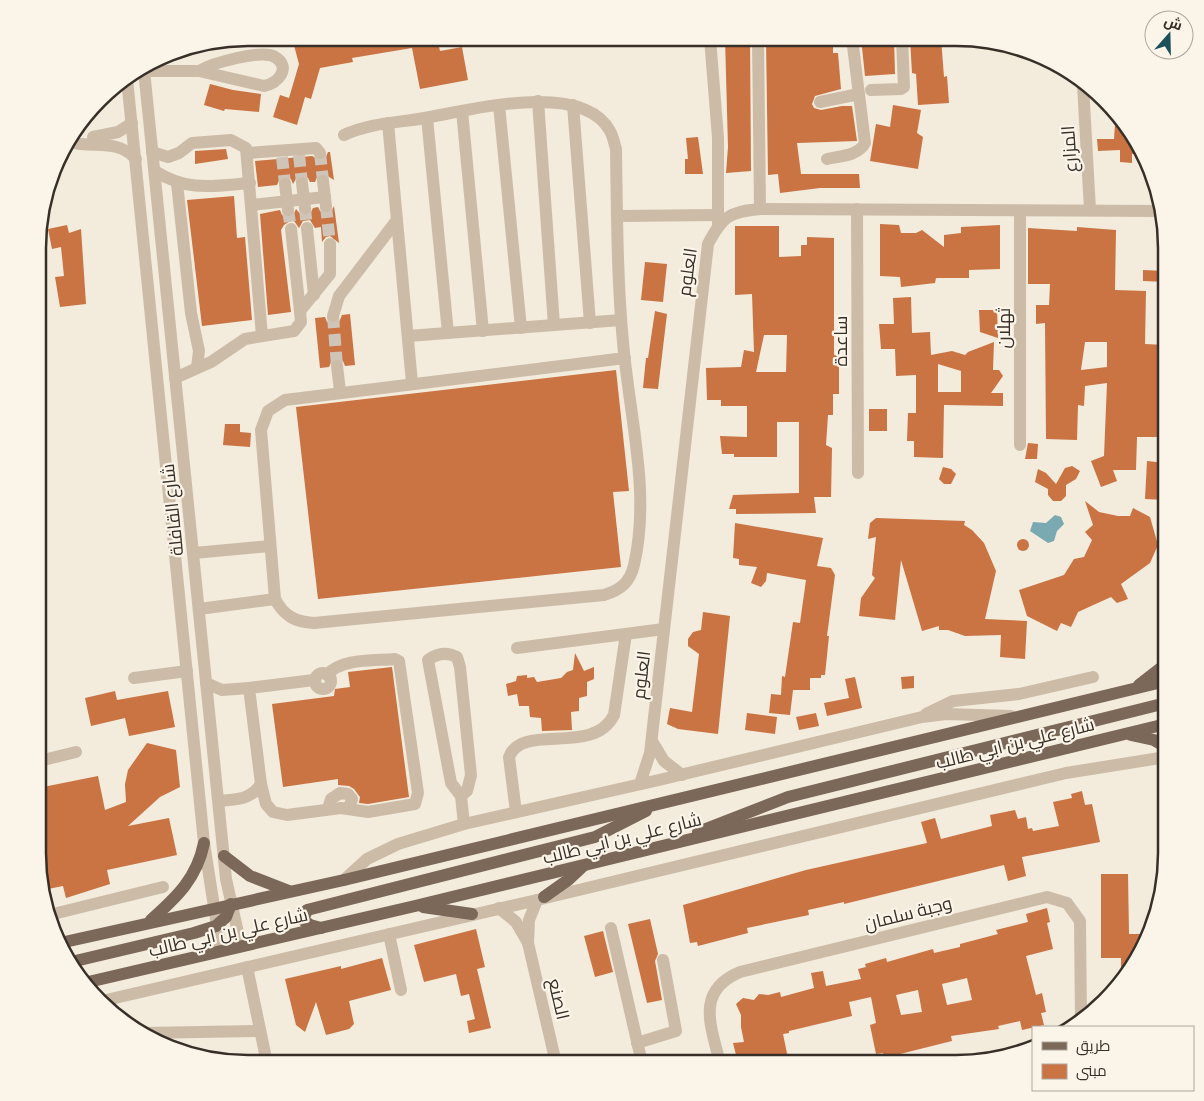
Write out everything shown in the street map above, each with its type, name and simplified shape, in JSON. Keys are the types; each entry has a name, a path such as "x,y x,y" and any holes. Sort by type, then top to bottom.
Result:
{"main road":[{"path":"1133,689 1158,670"},
{"name":"شارع علي بن ابي طالب","path":"67,942 344,880 1158,683"},
{"path":"668,845 732,817 788,797 1158,705"},
{"name":"شارع علي بن ابي طالب","path":"92,981 415,906 1158,726"},
{"path":"1126,734 1158,742"},
{"path":"321,928 310,925 303,920 307,910 595,837 638,817 655,806"},
{"path":"150,922 176,898 191,879 199,862 204,843"},
{"path":"224,856 250,876 289,891"},
{"path":"540,899 568,880 585,865"},
{"path":"77,961 216,926 226,917 231,904"},
{"path":"415,906 472,914"}],"street":[{"path":"711,46 718,138 717,221"},
{"path":"758,46 760,209"},
{"path":"827,159 856,152 862,149 865,143 865,92 854,46"},
{"path":"820,102 865,92 901,89 904,87 902,46"},
{"path":"153,70 199,71 264,86 273,85 280,80 283,71 280,63 274,57 266,55 242,57 199,71"},
{"name":"شارع القافلة","path":"144,75 206,683 220,801 224,856 231,904 241,946"},
{"name":"شارع القافلة","path":"128,86 204,843 212,908 221,950"},
{"name":"المزارع","path":"1083,91 1090,210"},
{"path":"538,100 554,325"},
{"path":"344,135 355,130 388,122 427,118 538,100 573,105 590,112 610,130 616,149 621,320 637,466 639,515 634,565 628,581 618,591 604,595 314,623 301,622 289,617 280,610 275,599 261,430 263,420 268,412 285,400 340,391 624,358"},
{"path":"499,105 521,328"},
{"path":"573,105 590,323"},
{"path":"462,111 483,331"},
{"path":"427,118 448,333"},
{"path":"388,122 412,383"},
{"path":"78,139 110,135 132,123"},
{"path":"152,152 168,157 179,153 192,143 231,140 242,145 248,153 262,336"},
{"path":"76,143 111,144 125,149 136,159"},
{"path":"248,153 282,154 316,148 320,153"},
{"path":"155,172 177,183 192,187 250,183"},
{"path":"252,205 325,202 323,181"},
{"path":"177,183 192,313 199,351 197,367"},
{"path":"302,183 304,204"},
{"path":"286,184 288,205"},
{"path":"618,216 717,221 730,214 760,209 1154,212"},
{"name":"ساعدة","path":"857,209 858,473"},
{"name":"ثهلان","path":"1020,211 1020,445"},
{"path":"333,316 339,296 397,220"},
{"name":"العلوم","path":"640,784 649,763 704,274 708,244 717,221"},
{"path":"307,228 314,294"},
{"path":"175,378 211,362 245,339 294,331 300,322 300,311 291,230"},
{"path":"300,311 330,274 330,244"},
{"path":"408,336 621,320"},
{"path":"337,366 340,391"},
{"path":"194,553 270,546"},
{"path":"199,609 275,599"},
{"path":"518,648 664,629"},
{"path":"516,812 509,757 511,751 521,742 590,736 611,723 614,715 626,634"},
{"path":"461,796 467,791 471,775 460,667 457,657 434,655 428,660 451,783 461,796 464,824"},
{"path":"206,683 222,690 314,680 316,687 328,687 332,681 327,675 333,669 345,665 395,659 400,663 417,800 412,806 362,812 347,808 328,809 282,815 245,798"},
{"path":"134,678 187,671"},
{"path":"922,717 942,705 965,699 1019,694 1093,677"},
{"path":"249,688 261,784 269,808"},
{"path":"965,699 966,708 971,716"},
{"name":"شارع علي بن ابي طالب","path":"344,880 367,859 398,844 464,824 682,775 922,717 946,714 1021,716"},
{"path":"652,741 664,760 682,775"},
{"path":"46,759 76,752"},
{"path":"109,999 540,899 1066,773 1158,758"},
{"path":"220,801 245,798 257,790 261,784"},
{"path":"56,913 162,887"},
{"name":"وجبة سلمان","path":"716,1055 709,1010 715,991 728,977 750,969 1047,897 1067,903 1080,921 1080,1012"},
{"name":"الصنع","path":"540,899 529,920 528,943 554,1055"},
{"name":"الصنع","path":"499,908 516,922 528,943"},
{"path":"611,928 640,1055"},
{"path":"389,934 401,990"},
{"path":"637,1043 676,1031 664,960"},
{"path":"247,967 266,1055"},
{"path":"157,1033 260,1031"}],"water":[{"path":"1055,515 1061,517 1064,524 1057,531 1054,541 1048,543 1030,531 1033,522 1046,523"}],"building":[{"path":"294,46 439,46 440,51 462,47 468,80 420,89 412,48 352,58 353,62 320,68 311,99 305,97 297,125 273,117 280,95 289,98 299,64"},
{"path":"725,46 750,46 751,171 726,173 728,147"},
{"path":"766,46 833,46 833,53 838,53 841,89 815,96 812,104 814,108 821,110 852,106 857,141 797,143 801,174 859,174 860,188 820,188 780,193 778,174 768,175"},
{"path":"862,46 894,46 895,74 865,76"},
{"path":"910,46 942,46 944,77 947,76 949,103 918,105 916,74 912,73"},
{"path":"210,84 261,94 259,112 225,109 224,111 204,105"},
{"path":"893,105 921,110 917,133 923,137 918,169 870,161 876,124 890,127"},
{"path":"1115,124 1134,154 1132,154 1132,163 1120,162 1120,150 1098,151 1097,139 1114,139"},
{"path":"698,137 703,174 685,174 685,159 688,159 686,138"},
{"path":"226,149 228,159 195,164 195,151"},
{"path":"328,152 330,152 334,180 323,173 318,175 315,182 310,182 308,178 302,175 297,177 293,184 291,179 285,176 280,178 277,185 258,187 255,161 312,156 321,161 325,159"},
{"path":"234,196 237,238 245,237 252,320 202,326 187,200"},
{"path":"334,206 339,243 330,236 326,237 322,242 321,227 315,228 310,220 303,221 299,228 294,221 284,225 281,230 291,312 268,315 260,214 280,210 282,215 288,218 293,216 296,209 301,215 305,216 310,214 313,208 318,207 320,211 326,214 331,212"},
{"path":"880,224 899,225 901,233 916,233 922,230 944,247 944,235 961,233 961,227 1000,225 1000,269 969,270 969,278 936,278 935,283 901,287 900,277 880,276"},
{"path":"67,225 69,233 81,229 86,304 60,307 55,277 64,276 61,247 52,249 48,229"},
{"path":"735,226 779,226 779,257 801,256 801,245 807,245 807,237 834,238 834,355 839,356 839,394 833,394 833,415 828,415 826,445 832,448 831,497 814,497 816,513 736,514 736,509 729,509 733,495 799,493 799,422 777,422 777,457 734,457 734,454 722,454 720,436 747,437 747,406 721,406 721,400 707,400 706,368 741,367 744,350 754,352 752,294 735,295","holes":["764,335 787,335 786,372 756,372"]},
{"path":"1077,227 1116,230 1115,290 1146,291 1145,344 1158,345 1158,437 1137,437 1136,470 1113,470 1117,481 1101,487 1091,461 1104,456 1107,383 1085,386 1084,406 1078,405 1077,440 1046,439 1045,323 1036,324 1036,305 1049,305 1050,284 1028,284 1028,228 1077,231","holes":["1085,342 1107,342 1107,367 1081,370"]},
{"path":"645,262 667,264 663,302 641,300"},
{"path":"1143,270 1158,271 1158,282 1143,281"},
{"path":"911,297 912,333 930,332 931,355 952,351 965,355 968,352 994,342 993,370 999,370 1003,376 991,393 1003,393 1003,406 944,405 943,458 914,457 914,441 907,441 908,413 916,413 916,375 896,376 895,349 881,349 879,324 894,324 893,298","holes":["938,364 961,371 961,392 938,392"]},
{"path":"979,310 997,310 998,338 980,332"},
{"path":"655,311 667,314 658,389 643,388 646,358 648,358"},
{"path":"350,314 355,365 345,366 343,361 337,358 332,360 329,367 320,368 315,318 325,317 327,322 334,324 339,322 342,315"},
{"path":"616,370 629,491 613,492 621,567 318,599 296,407"},
{"path":"869,409 887,409 887,431 869,431"},
{"path":"225,424 240,424 240,432 251,433 250,447 223,445"},
{"path":"1028,443 1038,444 1037,459 1025,459"},
{"path":"1147,461 1158,462 1158,500 1145,499"},
{"path":"1072,466 1080,471 1076,479 1066,485 1066,496 1061,501 1053,501 1048,495 1048,489 1035,482 1038,469 1046,473 1056,484 1065,468"},
{"path":"943,467 951,469 956,474 951,484 944,484 939,479"},
{"path":"1085,501 1099,512 1118,516 1130,516 1133,508 1150,517 1158,545 1150,563 1121,584 1128,599 1117,603 1111,597 1078,612 1071,627 1061,623 1057,631 1027,616 1019,590 1064,575 1074,559 1084,557 1092,540 1085,532 1093,525"},
{"path":"876,518 965,521 964,525 972,530 984,543 996,571 985,619 1027,621 1025,659 1000,657 1001,635 965,636 948,630 939,630 939,626 922,631 901,560 895,620 859,616 861,598 875,578 872,575 876,537 868,539 870,523"},
{"path":"735,523 823,538 817,566 831,568 835,575 827,636 829,636 825,675 821,675 821,678 810,678 810,690 793,690 790,715 769,713 771,694 781,695 782,676 785,677 793,622 800,623 806,580 767,573 766,581 761,587 751,583 757,567 739,565 739,559 733,558"},
{"path":"1023,539 1029,545 1023,551 1017,545"},
{"path":"703,612 730,616 718,734 678,729 667,724 670,708 692,712 699,654 688,646 688,639 693,632 701,630"},
{"path":"575,653 584,671 594,667 594,679 587,682 587,696 579,698 579,711 571,712 572,730 542,731 541,718 530,717 529,706 519,706 517,694 508,696 506,684 516,681 517,676 527,675 527,678 534,677 537,682 561,678 567,672 573,670"},
{"path":"392,667 409,797 368,804 359,803 360,797 354,789 349,786 338,785 338,779 283,787 272,704 334,696 335,689 350,687 348,672"},
{"path":"914,676 914,688 902,689 901,677"},
{"path":"855,677 862,708 827,716 824,703 849,698 845,679"},
{"path":"115,691 117,700 168,691 175,727 129,736 125,718 91,726 85,698"},
{"path":"747,713 777,717 775,734 745,730"},
{"path":"816,713 819,726 799,730 796,717"},
{"path":"147,743 176,750 180,787 160,797 128,826 169,818 177,855 107,870 110,884 66,898 63,886 49,889 46,853 46,786 98,776 105,810 126,802 125,784 128,770"},
{"path":"1082,791 1085,805 1092,804 1100,842 1022,857 1026,876 1008,881 1004,865 844,904 844,902 808,910 809,915 747,928 748,933 698,946 697,942 690,943 683,905 806,870 927,843 921,822 935,818 941,839 992,826 990,815 1015,810 1018,819 1026,817 1028,829 1032,828 1033,831 1059,826 1053,802 1072,798 1071,794"},
{"path":"1101,874 1128,874 1129,934 1140,934 1121,969 1121,958 1101,958"},
{"path":"1047,908 1050,922 1047,923 1053,949 1026,956 1036,995 1042,993 1046,1012 1041,1013 1044,1025 1032,1026 1032,1028 1022,1030 1020,1021 998,1026 999,1029 951,1036 952,1041 896,1055 876,1054 870,1025 876,1023 871,997 849,1002 852,1016 783,1034 787,1055 736,1055 733,1043 744,1042 741,1015 736,1004 743,998 754,1000 759,994 768,995 780,992 781,997 814,988 811,973 823,971 826,986 861,979 858,969 866,967 865,964 886,958 887,962 933,949 934,953 960,947 960,944 998,934 996,930 1028,922 1026,914","holes":["967,978 972,1000 947,1005 942,984","918,990 922,1012 901,1015 896,995"]},
{"path":"650,919 658,954 655,961 662,1000 647,1003 628,924"},
{"path":"476,929 485,967 477,969 491,1028 469,1033 467,1021 475,1019 469,994 461,996 456,974 424,982 414,945"},
{"path":"603,931 613,972 595,977 584,936"},
{"path":"382,958 391,990 349,1001 354,1024 349,1029 326,1035 316,1002 305,1032 296,1025 285,979 341,966 341,969"}],"tunnel":[{"path":"320,153 323,181"},
{"path":"299,155 302,183"},
{"path":"282,157 285,184"},
{"path":"326,206 330,244"},
{"path":"305,208 307,228"},
{"path":"288,210 291,229"},
{"path":"333,316 337,366"}]}
